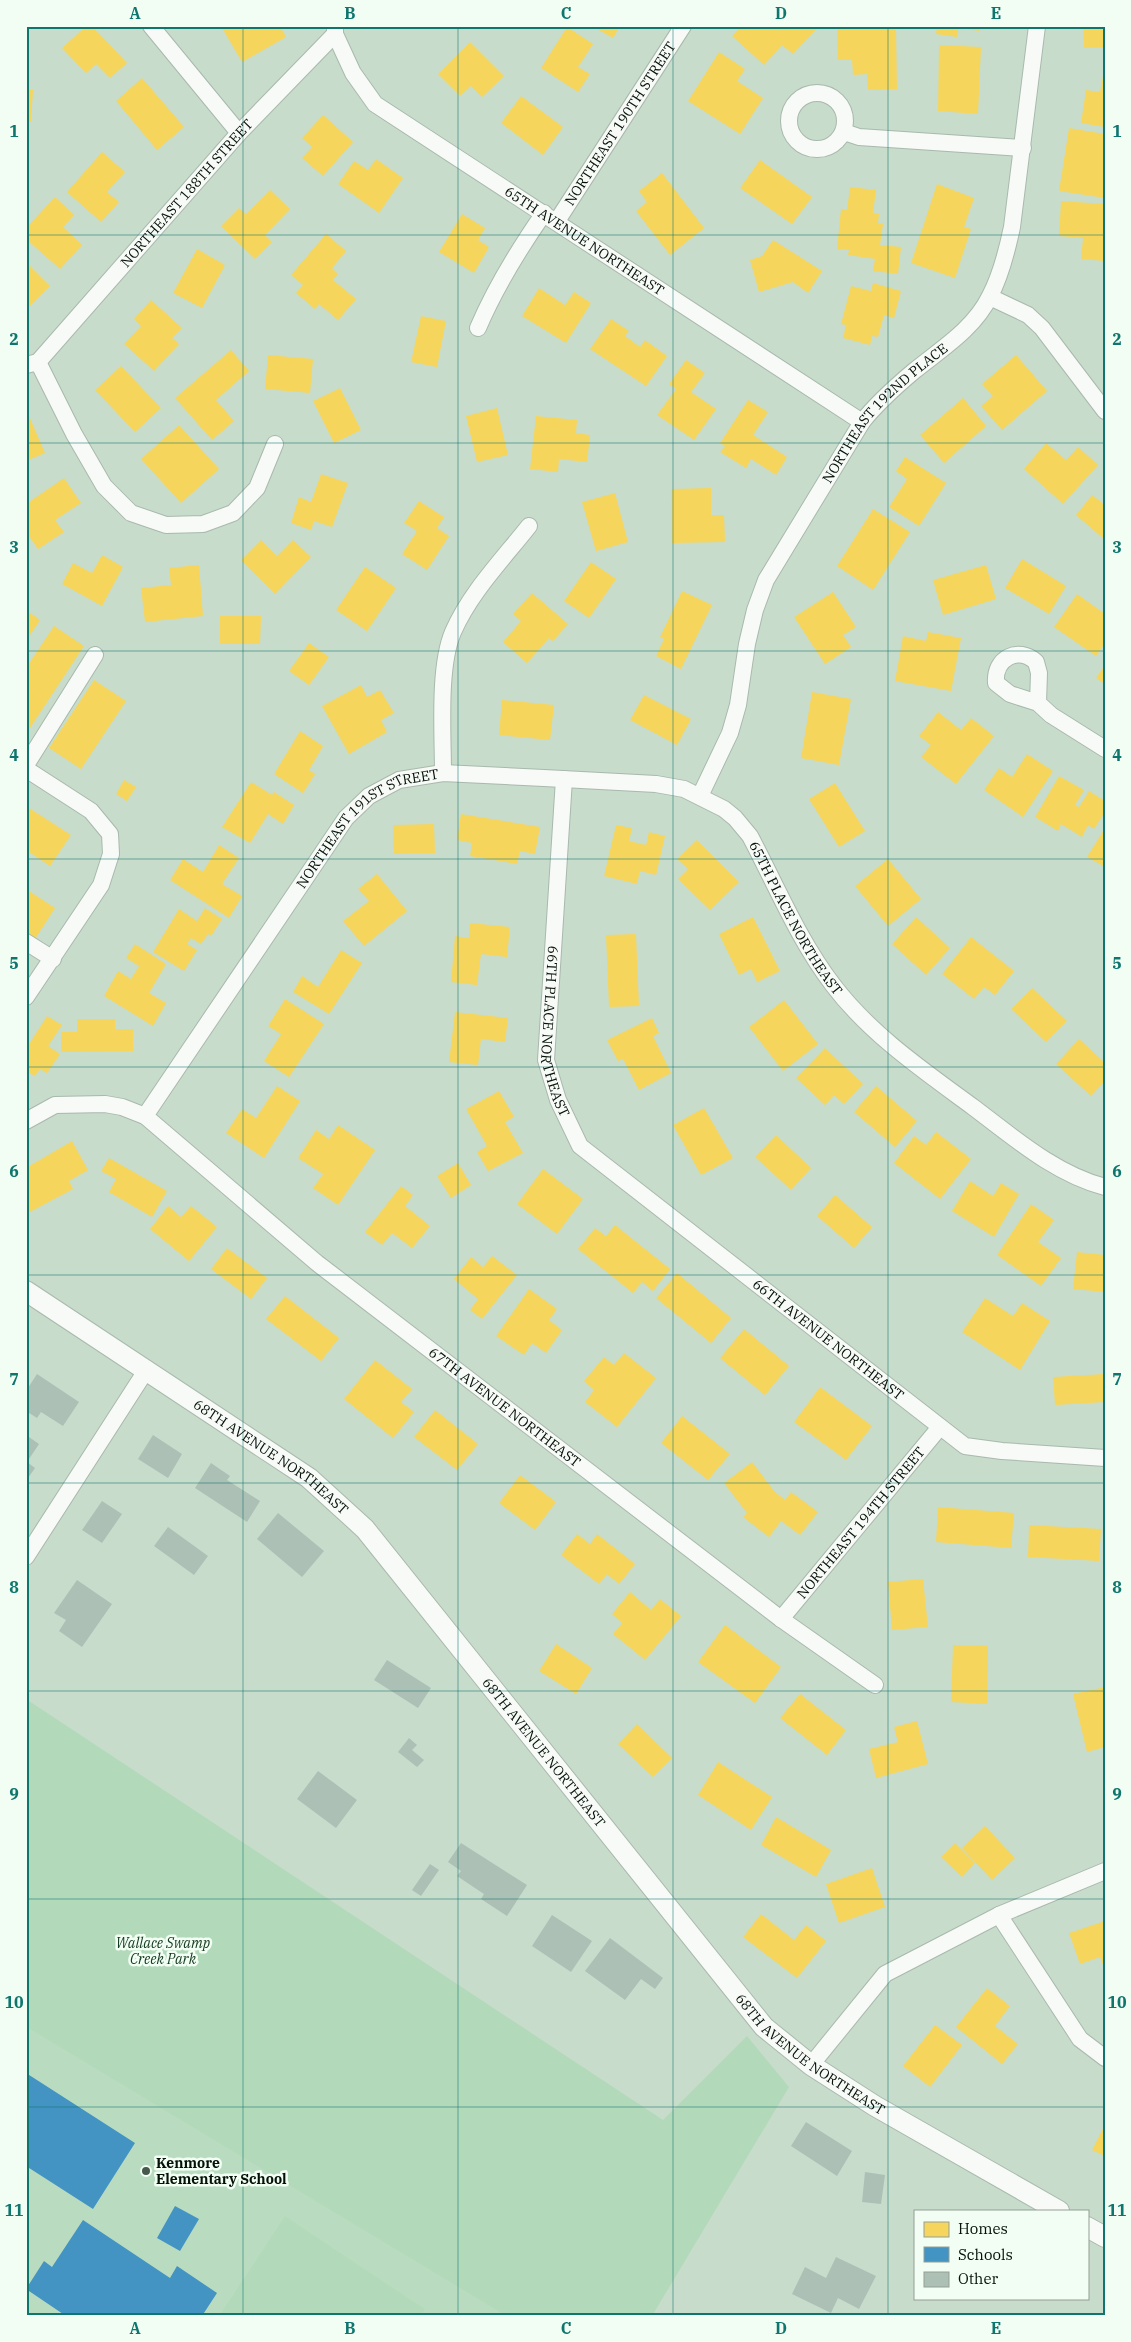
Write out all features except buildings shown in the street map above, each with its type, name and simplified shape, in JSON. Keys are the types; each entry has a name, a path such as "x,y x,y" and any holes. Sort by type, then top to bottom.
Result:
{"street":[{"path":"152,26 239,134"},
{"name":"NORTHEAST 190TH STREET","path":"478,328 487,306 527,238 551,217 682,26"},
{"name":"NORTHEAST 192ND PLACE","path":"700,796 730,733 738,706 747,644 755,610 766,580 862,422 877,404 962,332 976,317 990,297 1004,259 1012,227 1037,26"},
{"name":"NORTHEAST 188TH STREET","path":"32,364 335,30"},
{"name":"65TH AVENUE NORTHEAST","path":"335,30 354,73 375,104 551,217 862,422"},
{"path":"844,132 860,137 1022,148"},
{"path":"990,297 1028,315 1042,328 1105,412"},
{"path":"32,364 104,486 131,513 166,525 203,524 233,513 257,488 275,444"},
{"name":"NORTHEAST 191ST STREET","path":"145,1116 346,818 369,796 399,780 443,773 444,674 452,634 474,596 529,526"},
{"path":"26,764 95,655"},
{"path":"1038,703 1051,716 1105,749"},
{"path":"26,769 91,811 110,834 111,854 101,885 26,997"},
{"name":"65TH PLACE NORTHEAST","path":"443,773 656,784 684,790 724,809 750,836 818,964 850,1006 932,1076 1019,1141 1055,1165 1094,1184 1105,1187"},
{"name":"66TH PLACE NORTHEAST","path":"564,779 554,910 546,1060 558,1100 580,1146"},
{"path":"26,942 53,959"},
{"path":"26,1121 55,1105 105,1104 122,1107 145,1116"},
{"name":"67TH AVENUE NORTHEAST","path":"145,1116 316,1263 781,1620 875,1685"},
{"name":"66TH AVENUE NORTHEAST","path":"580,1146 965,1446 1002,1451 1105,1458"},
{"name":"68TH AVENUE NORTHEAST","path":"26,1291 147,1369 309,1478 365,1529 764,2027 811,2065 875,2106 1057,2210"},
{"path":"26,1557 147,1369"},
{"name":"NORTHEAST 194TH STREET","path":"781,1620 940,1427"},
{"path":"811,2065 885,1974 998,1915 1105,1871"},
{"path":"998,1915 1080,2039 1105,2058"},
{"path":"1088,2228 1105,2236"}],"shaded area":[{"name":"Kenmore Elementary School","path":"26,2027 506,2316 26,2316"}],"green space":[{"name":"Wallace Swamp Creek Park","path":"26,1699 663,2120 747,2036 789,2087 652,2316 506,2316 26,2027"},
{"path":"285,2216 425,2309 421,2316 219,2316"}],"place":[{"name":"Kenmore Elementary School","path":"146,2171"}]}
